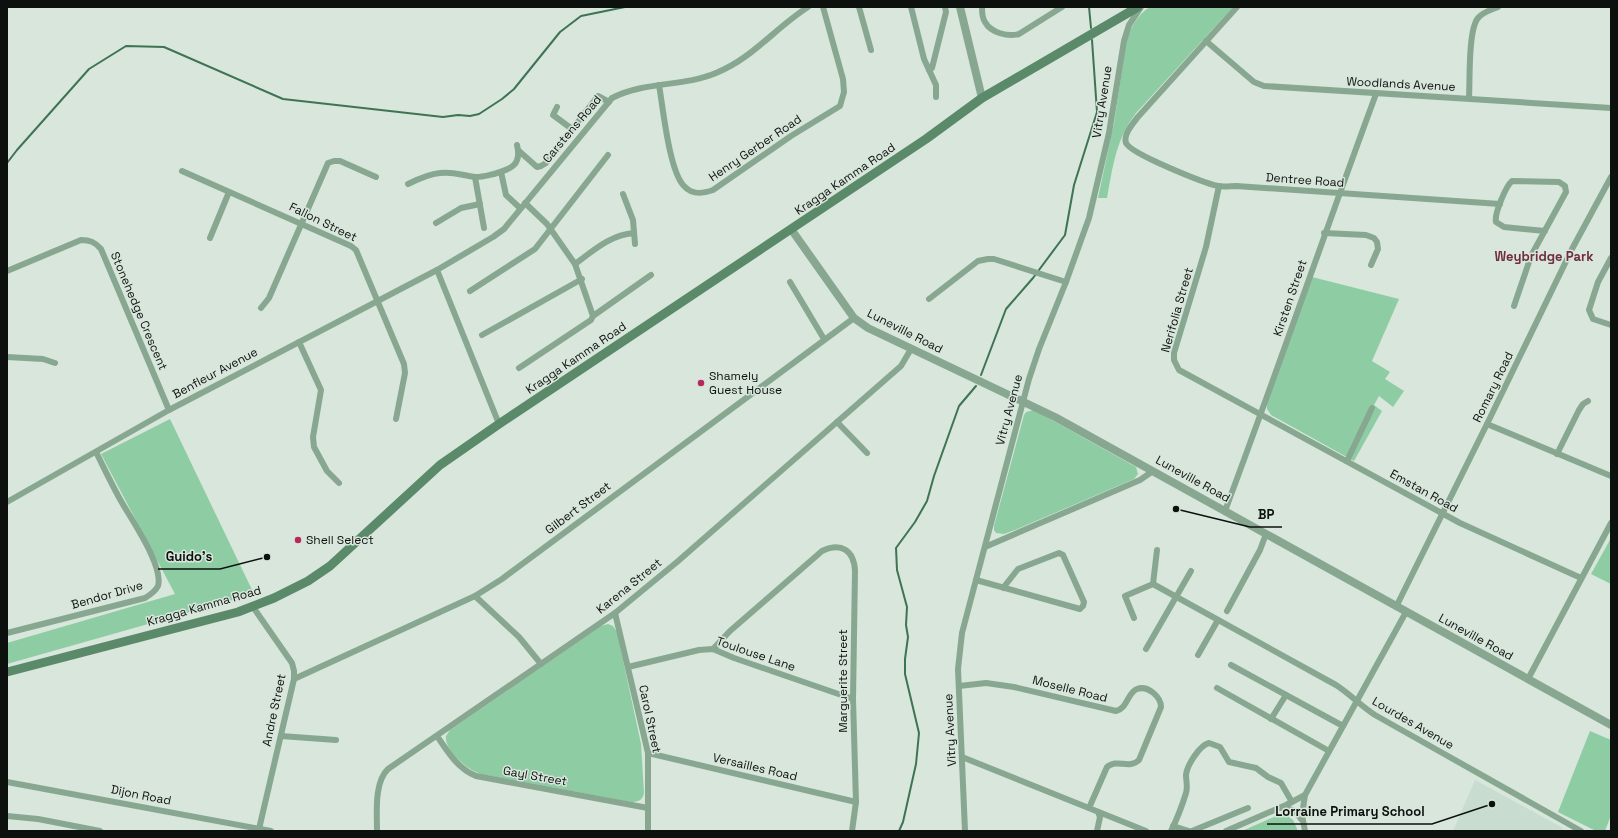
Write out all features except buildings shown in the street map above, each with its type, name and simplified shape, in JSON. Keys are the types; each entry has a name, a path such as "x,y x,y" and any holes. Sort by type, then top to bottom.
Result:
{"main road":[{"name":"Kragga Kamma Road","path":"7,672 253,607 308,581 330,566 426,476 499,424 926,139 982,98 1139,7"}],"street":[{"name":"Carstens Road","path":"437,270 500,232 609,102 619,94 645,86 701,78 732,66 747,57 794,16 808,7"},
{"name":"Henry Gerber Road","path":"659,84 667,136 676,173 680,181 683,186 692,192 703,193 713,190 791,136 840,106 844,92 843,79 823,7"},
{"path":"860,7 872,50"},
{"path":"911,7 924,59 936,85 936,97"},
{"path":"929,70 932,68 946,12 945,7"},
{"path":"960,7 982,98"},
{"path":"982,7 986,25 999,33 1012,36 1019,34 1062,7"},
{"name":"Vitry Avenue","path":"965,831 958,656 962,633 1023,401 1039,349 1066,282 1089,218 1107,141 1126,32 1139,7"},
{"path":"1206,40 1236,7"},
{"path":"1469,98 1472,31 1479,17 1483,13 1498,7"},
{"name":"Woodlands Avenue","path":"1206,40 1258,85 1278,88 1469,98 1611,108"},
{"name":"Dentree Road","path":"1206,40 1137,118 1127,135 1126,143 1129,147 1142,155 1218,186 1500,204"},
{"name":"Kirsten Street","path":"1225,510 1261,414 1324,233 1376,94"},
{"path":"408,184 430,175 441,173 460,173 475,177 501,172 515,164 519,157 518,148 537,167 541,166 598,96 609,102"},
{"path":"557,107 553,115 572,129"},
{"path":"470,291 535,249 608,155"},
{"path":"261,308 268,298 326,166 330,162 340,161 376,177"},
{"name":"Fallon Street","path":"182,171 354,247 358,253 405,368 396,419"},
{"path":"501,172 506,195 520,208"},
{"path":"475,177 484,228"},
{"name":"Romary Road","path":"1396,607 1572,249 1611,177"},
{"path":"1514,306 1529,262 1545,231 1566,196 1566,189 1559,182 1512,181 1508,186 1500,204 1496,222 1501,226 1510,228 1545,231"},
{"name":"Nerifolia Street","path":"1218,186 1206,247 1176,344 1174,360 1178,370 1261,414"},
{"path":"210,238 229,192"},
{"path":"623,194 632,214 635,244"},
{"path":"525,203 550,229 576,264 593,316"},
{"path":"436,223 461,208 480,204"},
{"name":"Luneville Road","path":"791,229 854,318 868,328 1056,417 1611,725"},
{"path":"576,264 608,240 618,235 634,232"},
{"path":"1324,233 1366,235 1374,238 1377,242 1378,249 1371,264"},
{"name":"Stonehedge Crescent","path":"7,271 81,240 88,240 96,243 100,249 169,410"},
{"path":"1611,258 1598,282 1589,310 1593,319 1611,325"},
{"path":"929,299 973,265 984,259 994,259 1066,282"},
{"path":"437,270 499,424"},
{"name":"Benfleur Avenue","path":"7,502 169,410 437,270"},
{"path":"519,368 591,320 593,316 650,275"},
{"path":"482,335 582,279"},
{"path":"790,282 824,339"},
{"name":"Gilbert Street","path":"294,679 475,596 508,574 854,318"},
{"path":"299,342 321,390 313,438 314,447 327,471 339,483"},
{"name":"Karena Street","path":"377,831 378,785 383,774 615,613 677,562 901,366 911,349"},
{"path":"7,357 44,359 55,364"},
{"path":"1557,454 1579,410 1583,404 1588,401"},
{"path":"1347,461 1372,408"},
{"name":"Emstan Road","path":"1261,414 1442,513 1581,578"},
{"path":"837,422 867,453"},
{"path":"1487,424 1611,476"},
{"name":"Bendor Drive","path":"7,633 144,598 153,593 158,585 156,567 149,548 121,501 96,452"},
{"path":"985,547 1140,480 1153,471"},
{"path":"1528,679 1611,523"},
{"path":"1227,611 1260,550 1266,534"},
{"name":"Marguerite Street","path":"714,649 736,626 822,551 830,548 842,548 847,550 854,559 853,699 856,802 852,831"},
{"path":"1134,618 1125,596 1153,584 1157,550"},
{"path":"976,580 1003,588 1080,609 1084,602 1063,555 1059,554 1020,568 1003,588"},
{"path":"1146,649 1191,571"},
{"name":"Lourdes Avenue","path":"1153,584 1336,685 1346,691 1375,715 1581,831"},
{"path":"475,596 519,637 541,664"},
{"name":"Andre Street","path":"253,607 292,663 294,671 294,679 259,829"},
{"path":"1305,831 1302,820 1302,808 1305,794 1358,702 1406,612"},
{"name":"Carol Street","path":"615,613 648,753 648,831"},
{"path":"1198,655 1218,620"},
{"name":"Toulouse Lane","path":"628,667 699,650 714,649 742,661 853,699"},
{"path":"1231,665 1343,726"},
{"name":"Moselle Road","path":"959,686 986,683 1014,687 1116,711 1122,708 1132,693 1137,689 1144,689 1158,696 1161,707 1139,760 1132,765 1116,763 1107,767 1089,808"},
{"path":"1217,688 1329,751"},
{"path":"1271,719 1286,695"},
{"path":"281,736 336,740"},
{"name":"Gayl Street","path":"437,736 455,762 469,773 476,776 648,808"},
{"path":"1189,831 1172,828 1186,792 1187,771 1198,750 1209,743 1220,747 1229,762 1256,768 1268,777 1281,783 1292,802"},
{"name":"Versailles Road","path":"648,753 856,802"},
{"path":"962,757 1146,831"},
{"name":"Dijon Road","path":"7,782 270,831"},
{"path":"1226,831 1292,802 1305,794"},
{"path":"1192,831 1248,808"},
{"path":"1279,808 1290,808 1295,811 1302,820"},
{"path":"1097,831 1100,817 1098,812"},
{"path":"7,816 38,819 100,831"}],"shaded area":[{"path":"1475,780 1563,828 1561,831 1453,831"}],"green space":[{"path":"1150,7 1233,7 1136,113 1124,133 1116,153 1107,198 1098,198 1114,123 1127,37 1139,16"},
{"path":"1312,277 1399,299 1372,361 1390,372 1385,379 1404,391 1393,407 1379,396 1374,405 1382,411 1354,461 1271,415 1267,409 1267,403"},
{"path":"1034,410 1136,467 1138,474 1134,479 1015,530 1004,534 996,533 994,526 1024,415 1026,412"},
{"path":"170,419 254,594 7,664 7,643 175,594 101,454"},
{"path":"1611,538 1611,584 1591,574"},
{"path":"608,624 613,626 617,632 641,744 644,793 641,799 631,802 480,774 457,759 446,742 446,736 450,730 601,626"},
{"path":"1590,731 1611,740 1611,815 1605,831 1596,831 1558,812"},
{"path":"1283,813 1293,820 1298,831 1242,831"}],"waterway":[{"path":"7,163 89,69 126,46 164,47 283,99 443,117 458,115 470,116 479,114 514,89 560,32 581,16 625,7"},
{"path":"1089,7 1091,28"},
{"path":"981,375 1006,309 1033,278 1065,235 1074,185 1097,112 1092,40"},
{"path":"899,831 903,822 916,764 919,733 905,674 905,659 908,637 906,625 907,607 897,570 896,548 915,522 927,501 934,476 959,406 976,386"}],"place":[{"name":"Shamely Guest House","path":"701,383"},
{"name":"BP","path":"1176,509"},
{"name":"Shell Select","path":"298,540"},
{"name":"Guido's","path":"267,557"},
{"name":"Lorraine Primary School","path":"1492,804"}],"district":[{"name":"Weybridge Park","path":"1544,256"}]}
